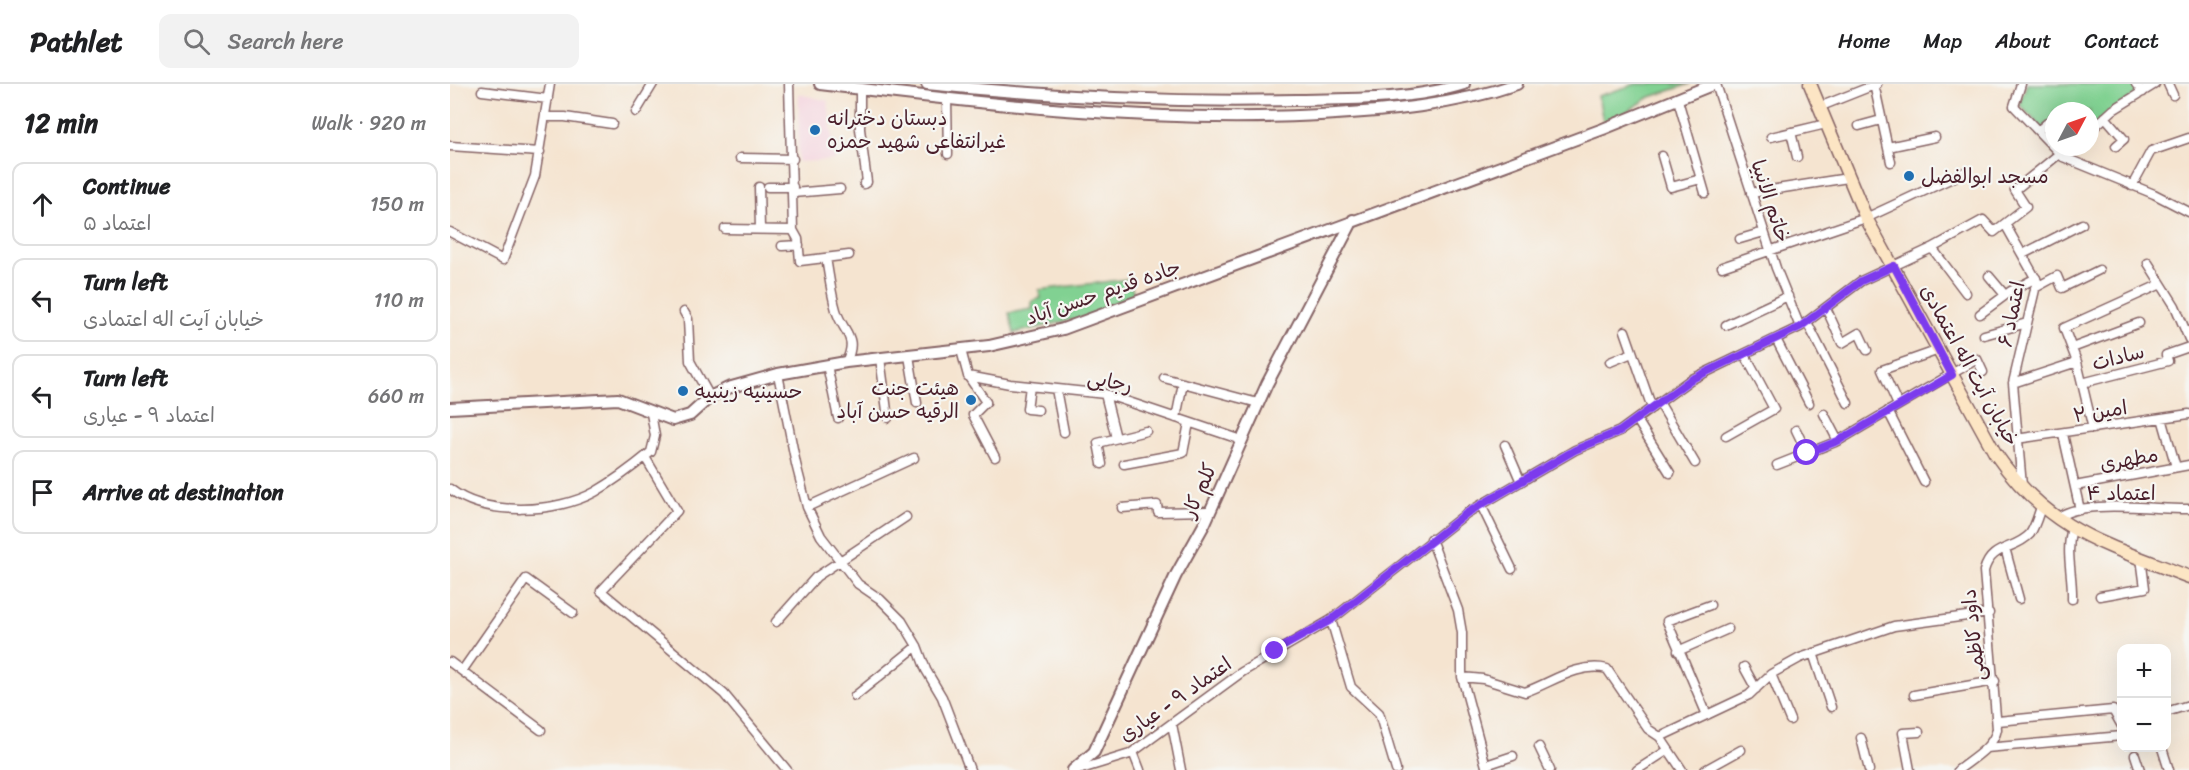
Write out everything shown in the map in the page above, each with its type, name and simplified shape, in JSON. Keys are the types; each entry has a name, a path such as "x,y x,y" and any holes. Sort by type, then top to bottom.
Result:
{"main road":[{"name":"خیابان آیت اله اعتمادی","path":"1809,84 1866,218 1995,453 2022,490 2041,507 2072,528 2189,577"}],"street":[{"path":"450,232 503,260 524,207 540,152 550,84"},
{"path":"636,112 653,84"},
{"path":"789,84 793,159 793,230 799,245 800,261 849,255"},
{"path":"820,84 947,100 1133,114 1287,117 1422,107 1466,99 1517,84"},
{"path":"927,84 1074,98 1211,102 1364,99 1464,84"},
{"name":"جاده قدیم حسن آباد","path":"450,408 609,399 626,401 666,419 681,418 696,410 710,397 728,388 778,374 846,362 961,350 1063,329 1678,100 1715,84"},
{"name":"خاتم الانبیا","path":"1715,84 1770,252 1788,296 1848,403"},
{"path":"1819,107 1875,84 1891,162"},
{"path":"2021,84 2014,106 2045,138"},
{"path":"2136,84 2143,92"},
{"path":"2099,123 2155,84"},
{"path":"2168,84 2173,94"},
{"path":"860,89 860,129 867,182 864,184"},
{"path":"482,91 548,99"},
{"path":"947,100 948,154"},
{"path":"1678,100 1705,193"},
{"path":"546,117 566,117 612,124"},
{"path":"2105,117 2124,139 2116,146"},
{"path":"1859,126 1881,120"},
{"path":"1771,137 1826,124"},
{"path":"2038,131 2045,125"},
{"path":"1791,132 1797,158"},
{"path":"1888,147 1935,137"},
{"path":"2132,186 2151,151 2189,138"},
{"path":"450,146 540,152"},
{"path":"1662,156 1671,187 1701,179"},
{"path":"2005,224 2026,207 2015,190 2060,156"},
{"path":"2063,156 2189,212"},
{"path":"740,158 793,159"},
{"path":"1722,267 1866,218 1965,172"},
{"path":"1751,193 1848,178"},
{"path":"760,229 763,187 793,190 840,189"},
{"name":"کلم کار","path":"1073,770 1094,752 1176,575 1210,511 1258,404 1353,220"},
{"name":"اعتماد ۹ - عیاری","path":"1078,770 1133,752 1242,672 1331,620 1431,539 1481,505 1575,450 1620,431 1697,377 1804,324 1861,281 1932,248 1983,220 1994,232 2005,224"},
{"name":"اعتماد ۶","path":"2005,224 2036,278 2013,383 2022,490"},
{"path":"2024,254 2082,224"},
{"path":"725,229 793,230"},
{"path":"1740,239 1764,232"},
{"path":"782,246 799,245"},
{"path":"1932,248 1966,293"},
{"path":"826,258 837,312 850,334 851,349 846,362"},
{"path":"2148,263 2175,306 2189,339"},
{"path":"2035,288 2057,276 2062,288 2099,270"},
{"path":"1989,276 2006,295"},
{"path":"1980,314 2006,295 2036,278"},
{"path":"2093,429 2077,362 2064,328 2161,284"},
{"path":"1726,325 1788,296"},
{"path":"1826,308 1842,343 1859,333 1867,350"},
{"path":"684,312 688,319 690,361 710,397"},
{"path":"1984,335 2027,323"},
{"path":"2072,348 2139,323"},
{"path":"1625,332 1656,405 1695,463"},
{"path":"1776,339 1809,403"},
{"name":"سادات","path":"2082,383 2168,362 2166,355 2189,347"},
{"path":"851,349 860,360 866,360"},
{"path":"961,350 968,376 986,402 972,415 995,457"},
{"path":"1898,405 1882,370 1939,350"},
{"path":"1610,362 1632,353"},
{"path":"1726,436 1774,409 1745,355"},
{"path":"909,356 917,403"},
{"path":"880,358 888,418"},
{"path":"1778,465 1838,441 1977,359 1983,372"},
{"path":"2013,383 2077,362"},
{"path":"827,365 838,418"},
{"path":"778,374 807,507 821,536 858,584 892,609 917,646 926,670 942,697 970,770"},
{"name":"رجایی","path":"968,376 1030,386 1106,394 1242,440"},
{"path":"1164,378 1258,404"},
{"path":"1176,418 1183,383"},
{"path":"1030,386 1027,409 1038,410"},
{"path":"1056,389 1064,432"},
{"path":"1106,394 1116,438"},
{"path":"1888,411 1924,483"},
{"path":"451,491 483,506 509,510 553,504 594,492 651,452 654,443 651,413"},
{"path":"1824,414 1838,441"},
{"name":"امین ۲","path":"2016,438 2063,434 2189,414"},
{"path":"2162,418 2176,467"},
{"path":"1637,420 1670,474"},
{"path":"1124,465 1183,453 1190,423"},
{"path":"1796,429 1807,453"},
{"path":"1102,464 1098,443 1146,431"},
{"path":"2063,434 2080,510"},
{"path":"1505,445 1521,482"},
{"path":"645,457 677,511 602,591 723,694 787,770"},
{"path":"807,507 914,458"},
{"name":"مطهری","path":"2075,486 2189,465"},
{"path":"1122,508 1157,505 1158,512 1210,511"},
{"path":"1481,505 1512,569"},
{"name":"اعتماد ۴","path":"2057,519 2063,512 2119,506 2126,506 2128,509 2189,509"},
{"name":"داود کاظمی","path":"1958,770 1986,748 1996,735 1998,721 1984,571 1991,555 2028,536 2041,507"},
{"path":"776,622 816,578 906,517"},
{"path":"2072,528 2068,555 2073,585 2072,599"},
{"path":"1431,539 1458,610 1462,633 1462,677 1487,767 1513,756"},
{"path":"2005,548 2019,599"},
{"path":"2100,596 2145,588 2141,558"},
{"path":"462,671 526,579 573,613"},
{"path":"1707,715 1678,651 1668,619 1710,605"},
{"path":"1660,738 1756,689 1771,674 1813,653 1894,626 1989,613"},
{"path":"1331,620 1351,687 1379,713 1396,770"},
{"path":"1678,651 1728,629"},
{"path":"855,696 917,646"},
{"path":"1813,653 1831,707"},
{"path":"450,662 541,730"},
{"path":"1744,667 1756,689"},
{"path":"1462,677 1483,679 1525,692 1564,674 1597,668 1607,669 1648,729 1660,738 1682,770"},
{"path":"1771,674 1790,720"},
{"path":"1914,694 1995,681"},
{"path":"2171,710 2189,705"},
{"path":"1998,721 2113,710 2117,718"},
{"path":"1172,724 1181,770"},
{"path":"1910,770 1903,733 1919,732"},
{"path":"1986,748 2117,736"},
{"path":"1861,738 1869,770"},
{"path":"1539,747 1550,770"},
{"path":"1637,770 1668,750"},
{"path":"1705,770 1741,750"},
{"path":"1133,752 1140,770"},
{"path":"2164,752 2169,770"},
{"path":"2135,755 2140,770"}],"shaded area":[{"name":"دبستان دخترانه غیرانتفاعی شهید حمزه","path":"799,94 828,101 835,160 798,162"}],"green space":[{"path":"1636,84 1690,84 1650,97 1604,126 1598,96"},
{"path":"2027,84 2149,84 2099,122 2099,102 2045,102 2045,131 2019,104"},
{"path":"1128,279 1134,293 1089,316 1014,333 1009,313 1032,309 1032,301 1041,298 1039,290"}],"place":[{"name":"دبستان دخترانه غیرانتفاعی شهید حمزه","path":"815,130"},
{"name":"مسجد ابوالفضل","path":"1909,176"},
{"name":"حسینیه زینبیه","path":"683,391"},
{"name":"هیئت جنت الرقیه حسن آباد","path":"971,400"}],"route":[{"path":"1275,651 1331,620 1381,582 1431,539 1467,513 1563,456 1620,431 1690,380 1724,366 1800,327 1861,281 1894,266 1952,375 1838,441 1807,453"}]}
